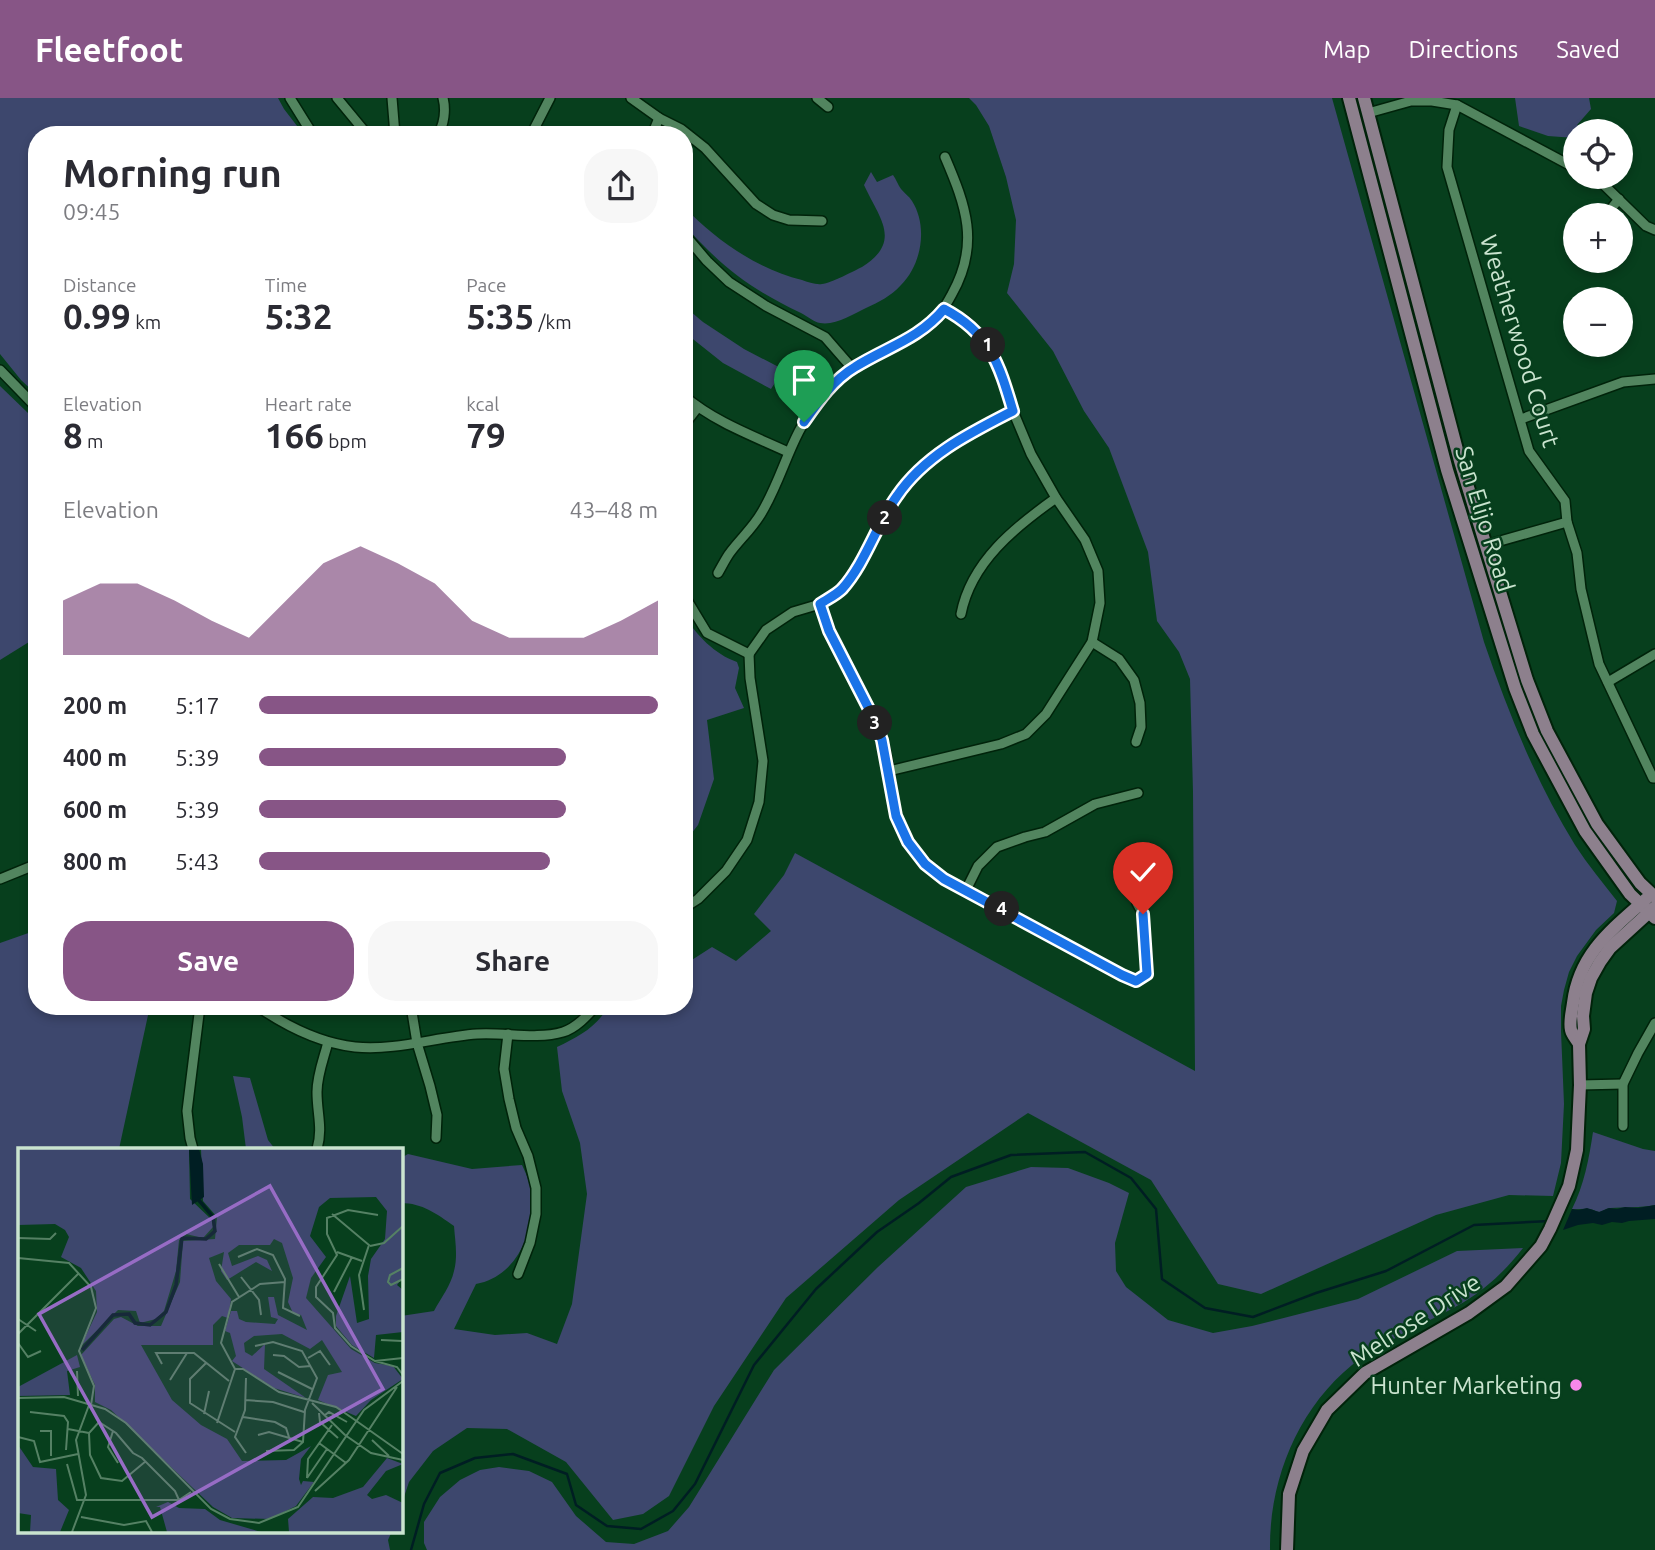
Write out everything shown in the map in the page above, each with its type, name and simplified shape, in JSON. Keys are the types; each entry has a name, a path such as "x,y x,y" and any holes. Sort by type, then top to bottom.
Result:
{"main road":[{"name":"San Elijo Road","path":"1349,98 1447,470 1532,734 1584,831 1630,894 1650,910"},
{"name":"San Elijo Road","path":"1364,98 1460,461 1527,680 1548,731 1597,824 1640,883 1654,894"},
{"name":"Melrose Drive","path":"1287,1550 1289,1493 1303,1451 1327,1410 1365,1373 1469,1313 1506,1286 1541,1246 1569,1186 1577,1150 1579,1044 1584,1029 1586,993 1600,962 1610,948 1650,910 1654,894"}],"street":[{"path":"290,98 307,126"},
{"path":"337,98 360,126"},
{"path":"392,98 394,126"},
{"path":"441,126 443,98"},
{"path":"536,126 550,98"},
{"path":"631,98 675,126"},
{"path":"817,98 828,107"},
{"path":"1368,113 1411,101 1432,101 1457,106 1563,162"},
{"name":"Weatherwood Court","path":"1457,106 1449,130 1447,167 1529,451 1565,501 1567,522 1577,552 1581,589 1599,664 1654,778"},
{"path":"656,126 659,118"},
{"path":"693,138 764,210 789,220 821,222"},
{"path":"718,573 762,512 788,452 818,401 852,368 921,332 944,309 958,284 967,255 968,233 961,195 945,157"},
{"path":"1608,189 1646,226 1655,230"},
{"path":"1616,203 1619,199"},
{"path":"693,245 729,282 766,306 825,337 852,368"},
{"path":"889,771 1001,744 1026,734 1046,714 1092,642 1100,603 1098,571 1085,540 1056,498 1031,454 1013,411 1004,379 987,344 966,321 944,309"},
{"path":"0,370 28,399"},
{"path":"1521,419 1623,382 1655,379"},
{"path":"693,403 742,432 788,452"},
{"path":"693,413 698,407"},
{"path":"693,902 726,871 747,840 759,802 764,761 750,678 749,654 766,630 793,612 820,604 841,590 857,568 897,496 922,468 956,441 1013,411"},
{"path":"961,614 965,595 976,574 996,549 1023,522 1056,498"},
{"path":"1486,545 1567,522"},
{"path":"820,604 829,631 882,740 896,816 908,842 925,864 944,879 1136,981 1147,974 1143,914 1138,903"},
{"path":"693,610 707,633 749,654"},
{"path":"1092,642 1119,659 1134,680 1140,703 1141,727 1136,742"},
{"path":"1608,682 1655,654"},
{"path":"966,890 978,866 997,848 1045,832 1095,804 1138,793"},
{"path":"0,879 28,868"},
{"path":"193,1148 187,1111 199,1015"},
{"path":"272,1015 299,1031 328,1042 384,1048 478,1034 541,1035 565,1032 588,1015"},
{"path":"412,1015 417,1043 437,1115 436,1138"},
{"path":"1623,1126 1623,1084 1655,1023"},
{"path":"508,1034 504,1069 509,1099 536,1188 536,1214 530,1243 517,1274"},
{"path":"317,1148 321,1135 317,1090 328,1042"},
{"path":"1580,1085 1623,1084"}],"shaded area":[{"path":"0,98 278,98 297,126 28,126 28,387 0,354"},
{"path":"969,98 1332,98 1493,668 1548,797 1575,845 1617,901 1614,913 1596,930 1577,956 1564,990 1561,1006 1564,1104 1561,1163 1553,1196 1509,1195 1436,1215 1261,1294 1218,1284 1151,1180 1028,1113 899,1200 786,1298 714,1406 669,1496 643,1514 613,1520 566,1462 507,1429 467,1428 433,1451 409,1482 402,1503 402,1316 434,1311 451,1281 456,1254 454,1226 423,1207 402,1203 402,1157 408,1154 472,1169 522,1165 530,1185 532,1200 528,1232 515,1260 504,1271 476,1284 454,1329 495,1335 527,1333 557,1344 572,1304 587,1194 580,1143 562,1091 557,1047 586,1031 602,1015 693,1015 693,959 712,947 736,961 771,931 754,914 784,875 795,853 1195,1071 1190,679 1179,652 1157,621 1148,552 1109,448 1084,411 1053,351 1007,293 1014,264 1016,220 1006,177 989,126"},
{"path":"1515,98 1589,98 1591,109 1582,119 1563,119 1563,137 1548,136 1519,126"},
{"path":"871,172 877,182 893,175 917,211 921,233 918,256 908,276 893,292 876,303 832,323 815,321 773,299 724,265 693,235 693,215 724,242 753,261 785,275 815,284 826,283 862,267 882,248 884,229 864,185"},
{"path":"693,314 744,349 794,375 780,378 771,389 723,363 693,339"},
{"path":"0,386 28,413 28,643 0,660"},
{"path":"693,627 721,654 737,662 739,668 735,688 744,708 707,720 714,779 698,825 693,831"},
{"path":"28,933 28,1015 148,1015 119,1148 18,1148 18,1532 392,1532 388,1540 390,1550 0,1550 0,943"},
{"path":"233,1076 250,1078 268,1140 274,1148 246,1148"},
{"path":"1593,1132 1655,1151 1655,1205 1609,1208 1600,1212 1572,1209 1586,1172"},
{"path":"1031,1167 1068,1168 1129,1193 1115,1243 1116,1271 1126,1287 1168,1320 1213,1333 1358,1299 1457,1251 1523,1248 1496,1278 1472,1297 1402,1334 1352,1365 1316,1403 1290,1448 1281,1473 1271,1524 1270,1550 427,1550 424,1543 424,1522 440,1497 460,1480 480,1470 499,1467 529,1471 552,1482 576,1516 606,1542 634,1544 668,1531 689,1507 774,1370 878,1267 966,1187"},
{"path":"1655,1205 1655,1219 1602,1225 1593,1223 1563,1230 1572,1209 1587,1208 1599,1212 1609,1208"}],"waterway":[{"path":"411,1550 424,1504 440,1473 475,1458 513,1454 567,1474 576,1505 607,1526 641,1529 673,1511 695,1484 754,1365 816,1289 877,1232 951,1177 1011,1155 1085,1152 1131,1178 1156,1209 1162,1279 1205,1308 1253,1317 1386,1271 1474,1225 1550,1221"}],"place":[{"name":"Hunter Marketing","path":"1576,1385"}],"route":[{"path":"804,422 818,401 852,368 921,332 944,309 966,321 987,344 1004,379 1013,411 956,441 922,468 897,496 857,568 841,590 820,604 829,631 882,740 896,816 908,842 925,864 944,879 1136,981 1147,974 1143,914"}]}
